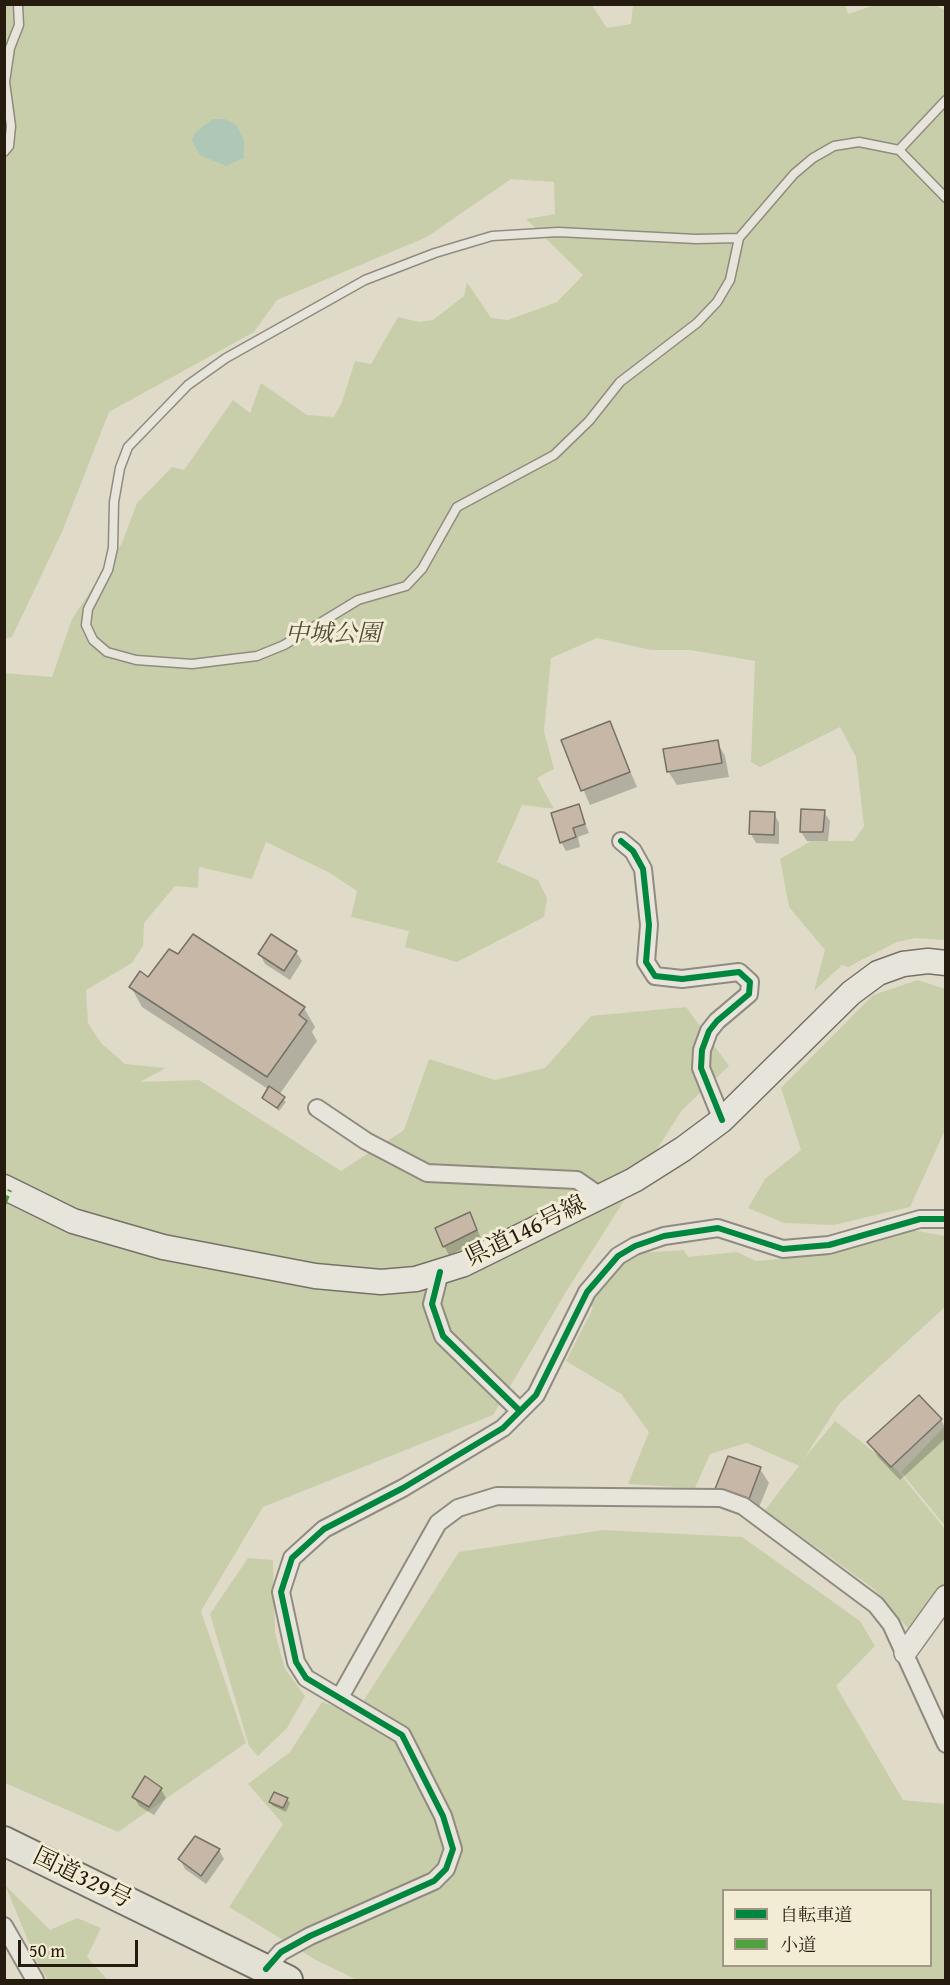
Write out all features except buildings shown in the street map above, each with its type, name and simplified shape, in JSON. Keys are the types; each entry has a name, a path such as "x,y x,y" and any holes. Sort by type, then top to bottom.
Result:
{"highway":[{"name":"国道329号","path":"4,1841 277,1975"}],"main road":[{"name":"県道146号線","path":"4,1187 73,1221 163,1247 315,1276 381,1282 416,1279 464,1264 600,1196 663,1161 722,1120 851,993 878,974 903,964 928,961 945,963"}],"street":[{"path":"621,841 633,851 643,869 649,925 646,962 655,976 682,979 739,972 750,982 749,994 717,1021 709,1031 702,1050 701,1068 722,1120"},
{"path":"318,1108 366,1141 427,1173 577,1180 600,1196"},
{"path":"277,1975 281,1952 310,1936 434,1881 446,1869 453,1849 443,1816 402,1735 306,1678 296,1662 281,1592 292,1558 324,1529 403,1488 503,1428 536,1395 587,1292 618,1256 635,1245 664,1236 718,1228 783,1249 829,1245 920,1219 945,1219"},
{"path":"440,1272 432,1304 443,1336 520,1411"},
{"path":"340,1697 438,1523 458,1508 497,1496 721,1498 743,1506 876,1605 891,1624 945,1744"},
{"path":"905,1653 945,1596"},
{"path":"4,1926 35,1980"}],"lane":[{"path":"4,152 9,146 11,126 5,82 10,48 19,25 18,4"},
{"path":"899,150 945,100"},
{"path":"739,238 696,239 558,232 492,236 435,253 365,280 226,358 188,385 128,447 120,468 114,502 113,549 108,570 88,609 86,626 93,640 107,652 136,660 192,664 256,656 284,645 358,600 406,586 422,569 457,507 554,455 589,421 620,382 697,323 717,302 729,280 739,238 794,174 813,158 834,146 860,142 899,150 945,198"}],"green space":[{"name":"中城公園","path":"591,4 607,28 631,24 633,5 845,4 848,14 875,5 933,4 945,10 945,940 916,938 897,942 848,967 842,965 814,991 825,950 789,907 780,859 811,841 854,841 864,826 856,757 840,727 760,767 751,762 755,661 690,650 651,650 597,638 551,658 544,731 554,769 537,778 554,809 522,805 497,862 538,880 547,898 544,917 457,962 405,947 409,931 351,917 357,891 330,873 266,842 252,879 199,867 198,888 175,886 144,923 143,946 132,963 86,990 88,1023 101,1043 125,1064 166,1068 140,1082 199,1080 341,1171 404,1130 429,1059 495,1080 545,1068 591,1016 686,1007 729,1066 682,1110 569,1287 493,1415 263,1507 201,1611 246,1743 118,1832 5,1783 4,673 52,677 72,619 122,543 137,503 172,467 184,470 233,400 250,413 261,383 307,415 334,417 342,402 355,361 371,364 398,317 419,322 433,320 464,296 467,282 491,318 508,320 557,302 583,275 526,219 555,214 554,182 511,179 427,237 277,300 254,332 109,412 62,532 12,637 5,639 5,5"},
{"path":"918,980 945,989 946,1128 910,1207 834,1225 784,1223 748,1208 765,1179 801,1150 781,1088 873,995"},
{"path":"913,1230 945,1236 945,1307 839,1404 803,1460 835,1421 897,1470 945,1529 945,1591 911,1632 874,1589 765,1510 799,1466 747,1443 710,1454 695,1488 628,1484 649,1432 621,1394 566,1361 593,1308 589,1304 620,1261 638,1253 684,1250 688,1257 737,1252 756,1261 823,1255"},
{"path":"945,1426 945,1526 901,1472"},
{"path":"603,1530 742,1537 860,1621 875,1646 836,1686 903,1800 945,1804 945,1980 357,1980 316,1960 229,1907 283,1824 248,1784 290,1752 322,1702 355,1714 459,1552"},
{"path":"248,1558 273,1560 275,1633 285,1669 305,1696 287,1728 258,1756 249,1746 210,1614"},
{"path":"5,1885 50,1930 77,1918 101,1928 87,1957 108,1980 48,1980 37,1962"}],"shaded area":[{"path":"213,119 225,119 236,125 244,140 244,158 226,166 200,155 192,141 195,133"}],"marked path":[{"path":"4,1204 10,1190"}],"cycle path":[{"path":"621,841 633,851 643,869 649,925 646,962 655,976 682,979 739,972 750,982 749,994 717,1021 709,1031 702,1050 701,1068 722,1120"},
{"path":"520,1411 536,1395 587,1292 618,1256 635,1246 664,1236 718,1228 783,1249 829,1245 920,1219 946,1219"},
{"path":"266,1969 281,1952 310,1936 434,1881 446,1869 453,1849 443,1816 402,1735 306,1678 296,1662 281,1592 292,1558 324,1529 403,1488 503,1428 520,1411 443,1336 432,1304 440,1272"}]}
